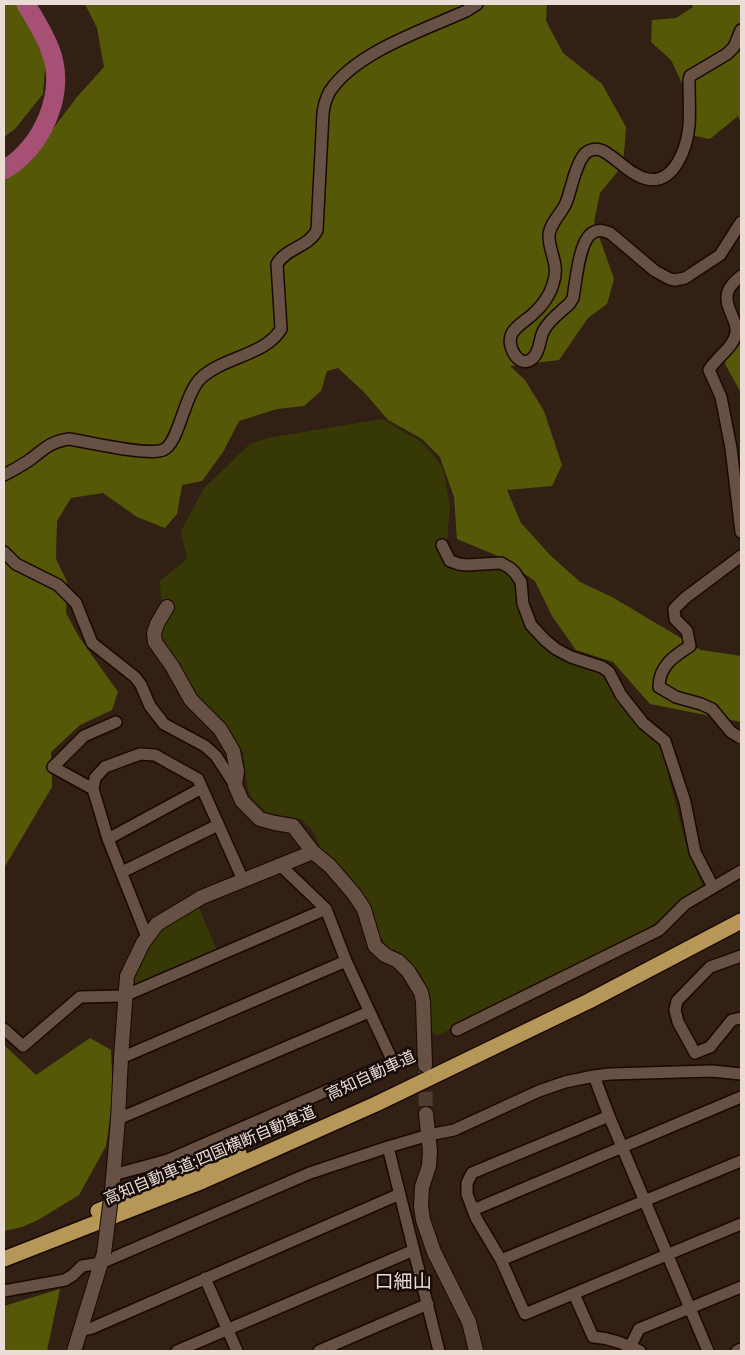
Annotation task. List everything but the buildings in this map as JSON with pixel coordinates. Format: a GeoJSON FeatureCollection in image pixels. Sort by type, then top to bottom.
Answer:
{"type":"FeatureCollection","features":[{"type":"Feature","properties":{"kind":"highway","name":"高知自動車道"},"geometry":{"type":"LineString","coordinates":[[4,1248],[193,1173],[379,1092],[641,965],[741,911]]}},
{"type":"Feature","properties":{"kind":"highway","name":"高知自動車道;四国横断自動車道"},"geometry":{"type":"LineString","coordinates":[[4,1258],[126,1212],[376,1104],[589,1002],[741,921]]}},
{"type":"Feature","properties":{"kind":"street"},"geometry":{"type":"LineString","coordinates":[[4,475],[25,463],[45,447],[62,440],[69,439],[134,450],[157,451],[171,444],[184,408],[200,379],[212,370],[267,344],[281,329],[277,264],[284,256],[310,239],[317,230],[323,113],[325,100],[330,91],[349,71],[373,53],[466,11],[477,4]]}},
{"type":"Feature","properties":{"kind":"street"},"geometry":{"type":"LineString","coordinates":[[741,30],[734,47],[728,54],[690,76],[689,128],[681,154],[674,170],[669,174],[659,179],[646,179],[599,150],[591,150],[583,156],[566,203],[550,228],[549,234],[556,264],[554,282],[537,310],[512,334],[512,350],[516,357],[523,361],[528,361],[534,357],[544,329],[570,303],[573,298],[583,249],[589,235],[594,232],[600,230],[610,232],[655,271],[675,280],[685,278],[720,255],[741,222]]}},
{"type":"Feature","properties":{"kind":"street"},"geometry":{"type":"LineString","coordinates":[[741,276],[730,285],[726,296],[736,332],[730,346],[713,362],[709,370],[723,405],[731,448],[741,532]]}},
{"type":"Feature","properties":{"kind":"street"},"geometry":{"type":"LineString","coordinates":[[442,545],[450,561],[459,564],[501,563],[510,568],[521,582],[523,604],[531,625],[544,640],[571,657],[602,667],[609,672],[621,695],[643,723],[665,741],[685,802],[695,852],[713,887]]}},
{"type":"Feature","properties":{"kind":"street"},"geometry":{"type":"LineString","coordinates":[[4,552],[16,564],[58,585],[67,593],[76,604],[92,643],[135,677],[141,685],[150,706],[164,724],[205,746],[216,756],[236,785],[242,801],[254,814],[260,819],[275,824],[294,826],[312,852],[330,866],[354,894],[364,909],[375,946],[385,955],[398,960],[412,976],[421,992],[425,1065]]}},
{"type":"Feature","properties":{"kind":"street"},"geometry":{"type":"LineString","coordinates":[[741,556],[674,608],[675,619],[687,631],[690,646],[672,657],[664,667],[659,678],[659,687],[676,697],[712,709],[731,732],[741,738]]}},
{"type":"Feature","properties":{"kind":"street"},"geometry":{"type":"LineString","coordinates":[[167,607],[157,624],[154,633],[155,642],[172,666],[191,700],[220,729],[233,751],[237,771],[236,785]]}},
{"type":"Feature","properties":{"kind":"street"},"geometry":{"type":"LineString","coordinates":[[93,789],[53,767],[84,736],[116,722]]}},
{"type":"Feature","properties":{"kind":"street"},"geometry":{"type":"LineString","coordinates":[[148,937],[108,839],[93,789],[96,778],[105,767],[140,754],[155,755],[198,779],[243,880]]}},
{"type":"Feature","properties":{"kind":"street"},"geometry":{"type":"LineString","coordinates":[[108,839],[202,788]]}},
{"type":"Feature","properties":{"kind":"street"},"geometry":{"type":"LineString","coordinates":[[122,872],[218,825]]}},
{"type":"Feature","properties":{"kind":"street"},"geometry":{"type":"LineString","coordinates":[[74,1351],[102,1258],[112,1190],[118,1119],[124,996],[127,976],[135,957],[157,924],[202,897],[312,852]]}},
{"type":"Feature","properties":{"kind":"street"},"geometry":{"type":"LineString","coordinates":[[113,1175],[168,1160],[393,1062],[346,961],[326,909],[279,864]]}},
{"type":"Feature","properties":{"kind":"street"},"geometry":{"type":"LineString","coordinates":[[457,1030],[659,930],[685,904],[741,871]]}},
{"type":"Feature","properties":{"kind":"street"},"geometry":{"type":"LineString","coordinates":[[4,1029],[23,1046],[80,997],[124,996],[326,909]]}},
{"type":"Feature","properties":{"kind":"street"},"geometry":{"type":"LineString","coordinates":[[741,956],[710,967],[677,1001],[674,1010],[678,1022],[695,1053],[710,1047],[732,1020],[741,1018]]}},
{"type":"Feature","properties":{"kind":"street"},"geometry":{"type":"LineString","coordinates":[[121,1058],[346,961]]}},
{"type":"Feature","properties":{"kind":"street"},"geometry":{"type":"LineString","coordinates":[[118,1119],[369,1012]]}},
{"type":"Feature","properties":{"kind":"street"},"geometry":{"type":"LineString","coordinates":[[4,1291],[65,1280],[82,1266],[310,1173],[388,1147],[454,1130],[539,1091],[565,1082],[594,1076],[712,1070],[741,1074]]}},
{"type":"Feature","properties":{"kind":"street"},"geometry":{"type":"LineString","coordinates":[[594,1076],[708,1351]]}},
{"type":"Feature","properties":{"kind":"street"},"geometry":{"type":"LineString","coordinates":[[473,1210],[741,1097]]}},
{"type":"Feature","properties":{"kind":"street"},"geometry":{"type":"LineString","coordinates":[[426,1114],[430,1151],[429,1166],[422,1187],[421,1206],[423,1220],[434,1252],[469,1322],[476,1351]]}},
{"type":"Feature","properties":{"kind":"street"},"geometry":{"type":"LineString","coordinates":[[610,1116],[472,1173],[467,1183],[467,1194],[476,1218],[501,1260],[525,1314],[741,1224]]}},
{"type":"Feature","properties":{"kind":"street"},"geometry":{"type":"LineString","coordinates":[[388,1147],[439,1351]]}},
{"type":"Feature","properties":{"kind":"street"},"geometry":{"type":"LineString","coordinates":[[501,1260],[741,1161]]}},
{"type":"Feature","properties":{"kind":"street"},"geometry":{"type":"LineString","coordinates":[[80,1331],[92,1328],[400,1194]]}},
{"type":"Feature","properties":{"kind":"street"},"geometry":{"type":"LineString","coordinates":[[177,1351],[414,1250]]}},
{"type":"Feature","properties":{"kind":"street"},"geometry":{"type":"LineString","coordinates":[[205,1278],[236,1351]]}},
{"type":"Feature","properties":{"kind":"street"},"geometry":{"type":"LineString","coordinates":[[574,1294],[593,1337],[606,1338],[635,1349],[639,1329],[741,1287]]}},
{"type":"Feature","properties":{"kind":"street"},"geometry":{"type":"LineString","coordinates":[[319,1351],[428,1304]]}},
{"type":"Feature","properties":{"kind":"street"},"geometry":{"type":"LineString","coordinates":[[737,1351],[741,1350]]}},
{"type":"Feature","properties":{"kind":"shaded area"},"geometry":{"type":"Polygon","coordinates":[[[4,4],[27,4],[35,16],[46,57],[43,94],[15,129],[4,137],[4,4]]]}},
{"type":"Feature","properties":{"kind":"shaded area"},"geometry":{"type":"Polygon","coordinates":[[[85,4],[547,4],[546,21],[563,53],[602,84],[626,127],[623,165],[600,193],[594,222],[614,279],[607,304],[588,318],[559,360],[510,366],[525,380],[544,411],[562,465],[552,486],[507,490],[521,523],[551,556],[580,582],[612,597],[701,650],[741,656],[741,722],[650,704],[613,662],[576,650],[552,616],[535,581],[500,557],[457,539],[454,497],[440,457],[422,439],[388,420],[364,392],[338,368],[327,371],[321,391],[304,406],[277,409],[239,421],[223,452],[202,481],[182,485],[177,514],[165,528],[137,517],[103,493],[71,498],[57,521],[56,559],[67,582],[66,613],[79,637],[118,692],[112,710],[80,725],[51,752],[52,787],[4,868],[4,158],[52,130],[77,97],[104,67],[97,28],[85,4]]]}},
{"type":"Feature","properties":{"kind":"shaded area"},"geometry":{"type":"Polygon","coordinates":[[[691,4],[741,4],[741,124],[738,116],[710,139],[690,135],[692,114],[681,81],[671,60],[651,42],[652,20],[676,18],[693,7],[691,4]]]}},
{"type":"Feature","properties":{"kind":"shaded area"},"geometry":{"type":"Polygon","coordinates":[[[729,339],[741,344],[741,393],[725,364],[729,339]]]}},
{"type":"Feature","properties":{"kind":"shaded area"},"geometry":{"type":"Polygon","coordinates":[[[382,419],[420,441],[443,468],[450,507],[447,543],[452,567],[457,571],[476,568],[501,570],[511,577],[516,588],[522,618],[535,638],[552,652],[590,668],[603,676],[621,698],[640,730],[644,728],[660,743],[688,852],[703,886],[669,914],[627,940],[436,1035],[432,1032],[425,983],[417,969],[404,956],[387,947],[379,934],[367,900],[324,856],[313,831],[301,819],[267,813],[251,798],[248,790],[243,752],[222,719],[213,714],[189,689],[161,640],[163,621],[170,613],[161,599],[160,581],[187,559],[181,531],[204,488],[250,444],[267,438],[382,419]]]}},
{"type":"Feature","properties":{"kind":"shaded area"},"geometry":{"type":"Polygon","coordinates":[[[199,908],[217,951],[139,987],[134,983],[140,961],[159,932],[172,922],[199,908]]]}},
{"type":"Feature","properties":{"kind":"shaded area"},"geometry":{"type":"Polygon","coordinates":[[[90,1038],[111,1050],[113,1098],[106,1146],[79,1195],[38,1220],[22,1227],[4,1231],[4,1045],[36,1075],[90,1038]]]}},
{"type":"Feature","properties":{"kind":"shaded area"},"geometry":{"type":"Polygon","coordinates":[[[60,1289],[47,1351],[4,1351],[4,1306],[60,1289]]]}},
{"type":"Feature","properties":{"kind":"waterway"},"geometry":{"type":"LineString","coordinates":[[4,170],[18,160],[40,133],[48,117],[53,100],[55,66],[42,31],[26,4]]}},
{"type":"Feature","properties":{"kind":"tunnel"},"geometry":{"type":"LineString","coordinates":[[425,1071],[426,1114]]}},
{"type":"Feature","properties":{"kind":"district","name":"口細山"},"geometry":{"type":"Point","coordinates":[403,1283]}}]}
